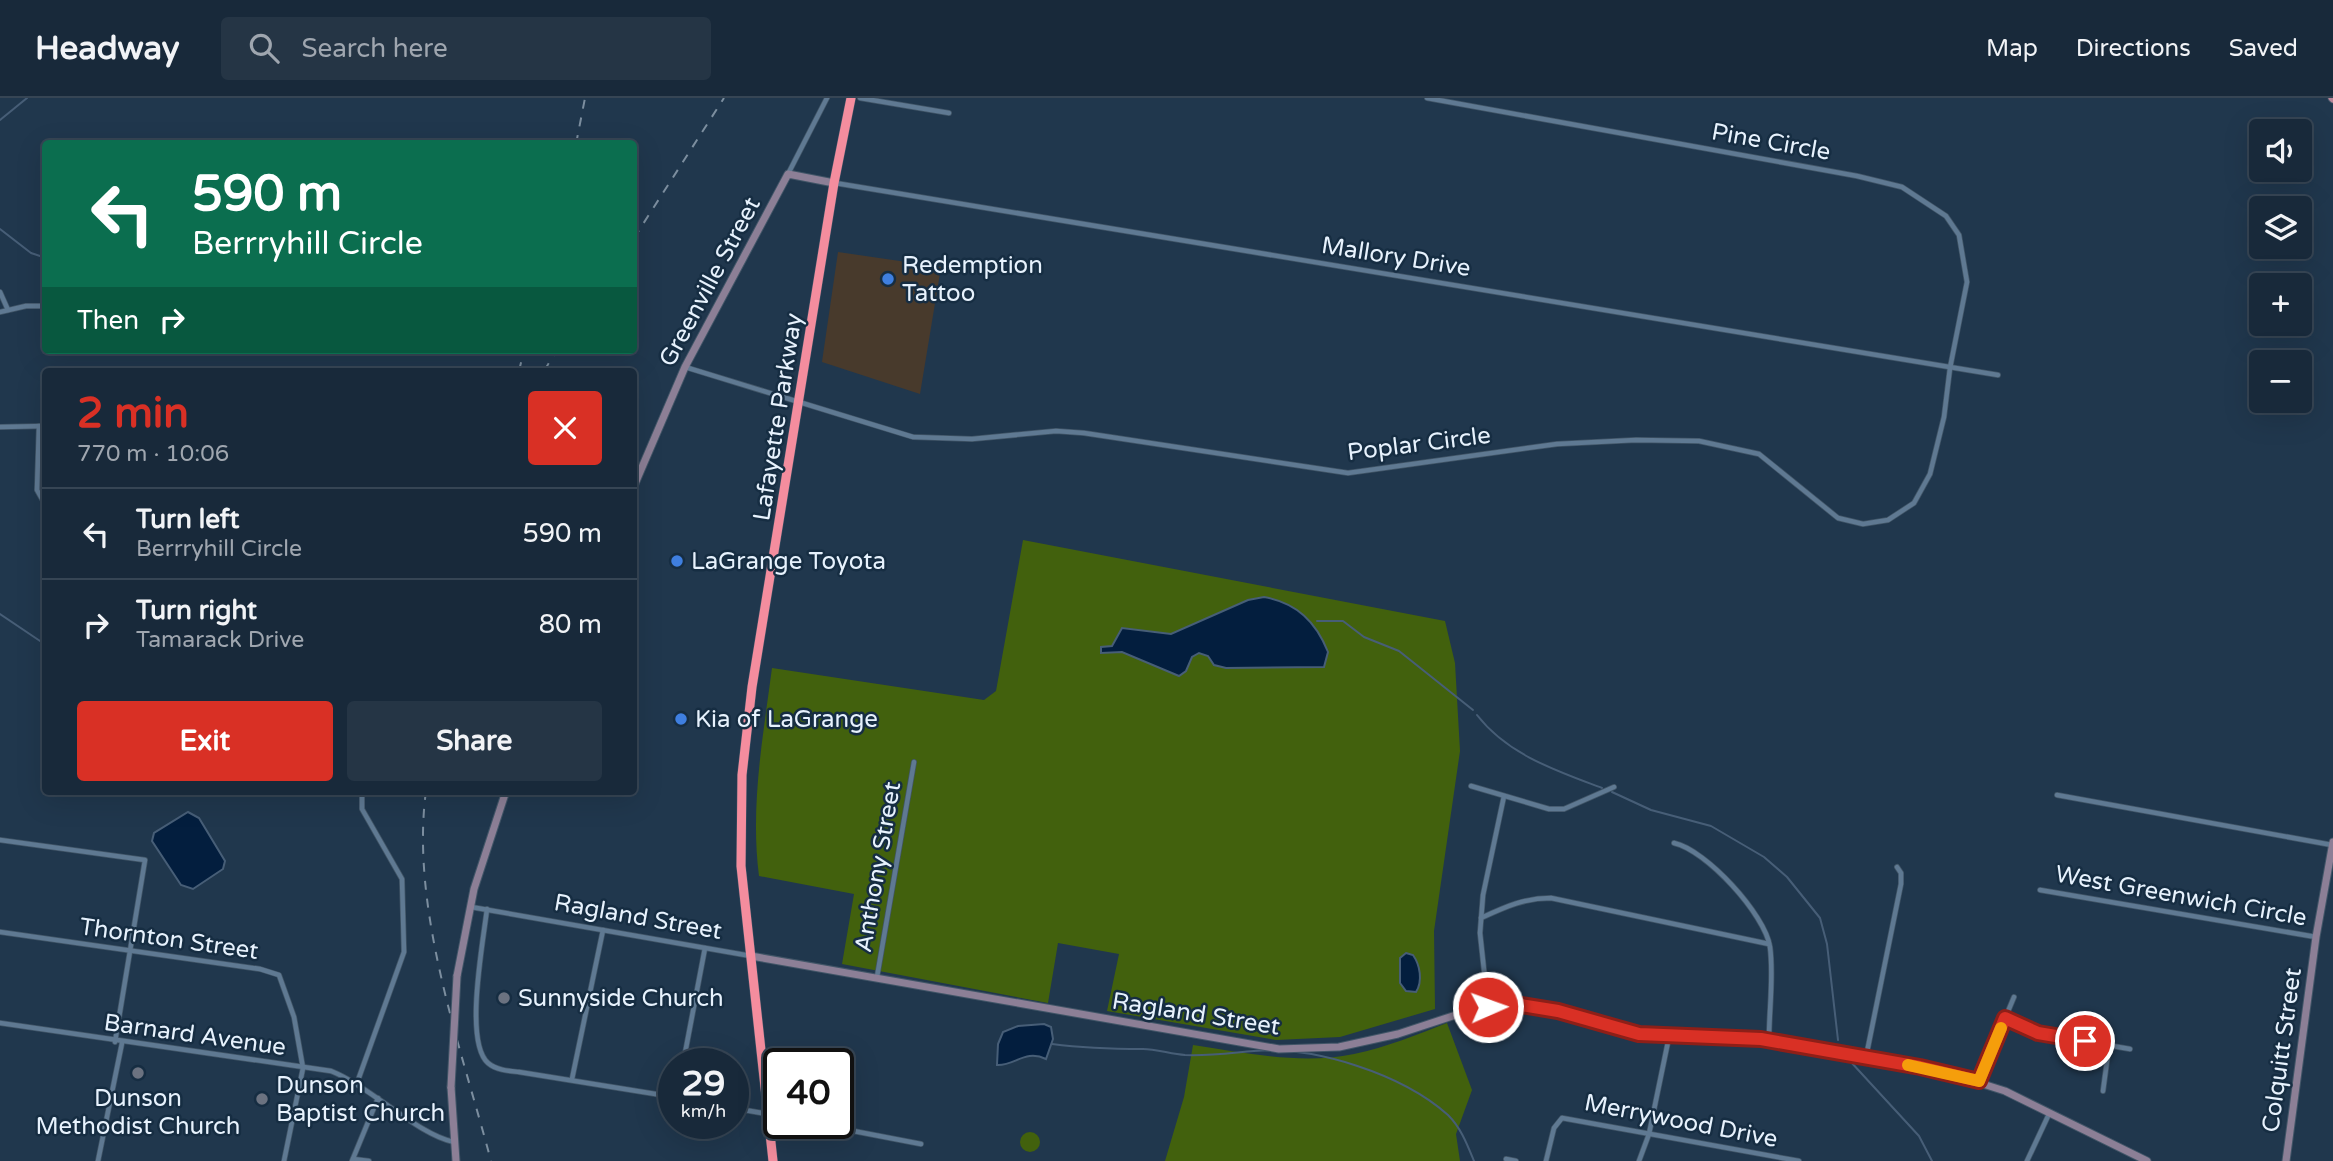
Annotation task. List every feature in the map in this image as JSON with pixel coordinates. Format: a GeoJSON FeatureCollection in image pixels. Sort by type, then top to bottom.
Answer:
{"type":"FeatureCollection","features":[{"type":"Feature","properties":{"kind":"highway","name":"Lafayette Parkway"},"geometry":{"type":"LineString","coordinates":[[764,1048],[741,866],[742,775],[752,687],[850,98]]}},
{"type":"Feature","properties":{"kind":"highway","name":"Lafayette Parkway"},"geometry":{"type":"LineString","coordinates":[[773,1139],[773,1161]]}},
{"type":"Feature","properties":{"kind":"street","name":"Greenville Street"},"geometry":{"type":"LineString","coordinates":[[637,479],[685,367],[827,98]]}},
{"type":"Feature","properties":{"kind":"street"},"geometry":{"type":"LineString","coordinates":[[860,98],[948,113]]}},
{"type":"Feature","properties":{"kind":"street","name":"Pine Circle"},"geometry":{"type":"LineString","coordinates":[[1427,98],[1857,176],[1902,187],[1946,216],[1959,235],[1967,282],[1950,368]]}},
{"type":"Feature","properties":{"kind":"street","name":"Mallory Drive"},"geometry":{"type":"LineString","coordinates":[[788,174],[1998,374]]}},
{"type":"Feature","properties":{"kind":"street"},"geometry":{"type":"LineString","coordinates":[[0,292],[8,310]]}},
{"type":"Feature","properties":{"kind":"street"},"geometry":{"type":"LineString","coordinates":[[0,312],[42,306]]}},
{"type":"Feature","properties":{"kind":"street","name":"Poplar Circle"},"geometry":{"type":"LineString","coordinates":[[685,367],[913,437],[972,439],[1056,431],[1084,432],[1348,474],[1557,444],[1636,440],[1699,441],[1759,454],[1831,514],[1854,523],[1871,524],[1888,520],[1908,509],[1928,482],[1944,416],[1950,368]]}},
{"type":"Feature","properties":{"kind":"street"},"geometry":{"type":"LineString","coordinates":[[0,427],[42,426],[37,490],[42,499]]}},
{"type":"Feature","properties":{"kind":"street","name":"Anthony Street"},"geometry":{"type":"LineString","coordinates":[[877,977],[914,762]]}},
{"type":"Feature","properties":{"kind":"street"},"geometry":{"type":"LineString","coordinates":[[1471,786],[1549,809],[1564,809],[1614,787]]}},
{"type":"Feature","properties":{"kind":"street"},"geometry":{"type":"LineString","coordinates":[[357,1083],[404,952],[402,879],[362,809],[362,795]]}},
{"type":"Feature","properties":{"kind":"street"},"geometry":{"type":"LineString","coordinates":[[456,1161],[451,1087],[457,976],[470,906],[488,840],[505,795]]}},
{"type":"Feature","properties":{"kind":"street"},"geometry":{"type":"LineString","coordinates":[[2057,795],[2332,844]]}},
{"type":"Feature","properties":{"kind":"street"},"geometry":{"type":"LineString","coordinates":[[1488,1007],[1481,918],[1483,895],[1504,796]]}},
{"type":"Feature","properties":{"kind":"street"},"geometry":{"type":"LineString","coordinates":[[0,840],[145,860],[99,1161]]}},
{"type":"Feature","properties":{"kind":"street"},"geometry":{"type":"LineString","coordinates":[[1674,843],[1684,845],[1699,856],[1732,886],[1760,922],[1769,944],[1769,1041]]}},
{"type":"Feature","properties":{"kind":"street","name":"Colquitt Street"},"geometry":{"type":"LineString","coordinates":[[2286,1161],[2332,844]]}},
{"type":"Feature","properties":{"kind":"street"},"geometry":{"type":"LineString","coordinates":[[1866,1057],[1900,884],[1901,873],[1896,867]]}},
{"type":"Feature","properties":{"kind":"street","name":"West Greenwich Circle"},"geometry":{"type":"LineString","coordinates":[[2040,890],[2316,941]]}},
{"type":"Feature","properties":{"kind":"street"},"geometry":{"type":"LineString","coordinates":[[1481,918],[1510,904],[1533,898],[1551,898],[1769,944]]}},
{"type":"Feature","properties":{"kind":"street","name":"Ragland Street"},"geometry":{"type":"LineString","coordinates":[[470,906],[1279,1049],[1339,1047],[1398,1034],[1488,1007],[1521,1005],[1558,1011],[1618,1030],[1669,1037],[1769,1041],[1866,1057],[1979,1081],[2147,1161]]}},
{"type":"Feature","properties":{"kind":"street"},"geometry":{"type":"LineString","coordinates":[[486,909],[475,1037],[486,1061],[496,1068],[658,1094]]}},
{"type":"Feature","properties":{"kind":"street"},"geometry":{"type":"LineString","coordinates":[[572,1079],[603,930]]}},
{"type":"Feature","properties":{"kind":"street","name":"Thornton Street"},"geometry":{"type":"LineString","coordinates":[[0,932],[260,969],[279,975],[294,1017],[303,1068]]}},
{"type":"Feature","properties":{"kind":"street"},"geometry":{"type":"LineString","coordinates":[[686,1048],[705,948]]}},
{"type":"Feature","properties":{"kind":"street"},"geometry":{"type":"LineString","coordinates":[[1979,1081],[2014,997]]}},
{"type":"Feature","properties":{"kind":"street"},"geometry":{"type":"LineString","coordinates":[[2005,1018],[2038,1033],[2130,1049]]}},
{"type":"Feature","properties":{"kind":"street","name":"Barnard Avenue"},"geometry":{"type":"LineString","coordinates":[[0,1023],[331,1071],[357,1083],[429,1132],[454,1142]]}},
{"type":"Feature","properties":{"kind":"street"},"geometry":{"type":"LineString","coordinates":[[1639,1161],[1649,1134],[1669,1037]]}},
{"type":"Feature","properties":{"kind":"street"},"geometry":{"type":"LineString","coordinates":[[2103,1091],[2109,1046]]}},
{"type":"Feature","properties":{"kind":"street"},"geometry":{"type":"LineString","coordinates":[[284,1161],[303,1068]]}},
{"type":"Feature","properties":{"kind":"street"},"geometry":{"type":"LineString","coordinates":[[369,1161],[353,1160],[379,1098]]}},
{"type":"Feature","properties":{"kind":"street"},"geometry":{"type":"LineString","coordinates":[[2027,1161],[2050,1113]]}},
{"type":"Feature","properties":{"kind":"street","name":"Merrywood Drive"},"geometry":{"type":"LineString","coordinates":[[1546,1161],[1554,1128],[1562,1118],[1799,1161]]}},
{"type":"Feature","properties":{"kind":"street"},"geometry":{"type":"LineString","coordinates":[[854,1131],[921,1144]]}},
{"type":"Feature","properties":{"kind":"street"},"geometry":{"type":"LineString","coordinates":[[1764,1161],[1766,1154]]}},
{"type":"Feature","properties":{"kind":"street"},"geometry":{"type":"LineString","coordinates":[[1506,1159],[1516,1161]]}},
{"type":"Feature","properties":{"kind":"shaded area"},"geometry":{"type":"Polygon","coordinates":[[[838,252],[941,267],[920,394],[822,362],[838,252]]]}},
{"type":"Feature","properties":{"kind":"green space"},"geometry":{"type":"Polygon","coordinates":[[[1023,540],[1445,621],[1455,663],[1460,751],[1434,931],[1435,1009],[1340,1037],[1276,1040],[1107,1011],[1119,954],[1058,943],[1048,1003],[842,964],[854,894],[759,876],[757,798],[772,668],[984,700],[996,691],[1023,540]]]}},
{"type":"Feature","properties":{"kind":"green space"},"geometry":{"type":"Polygon","coordinates":[[[1447,1023],[1472,1090],[1456,1134],[1460,1161],[1165,1161],[1184,1097],[1193,1045],[1274,1057],[1334,1057],[1378,1048],[1447,1023]]]}},
{"type":"Feature","properties":{"kind":"green space"},"geometry":{"type":"Polygon","coordinates":[[[1030,1132],[1037,1135],[1040,1142],[1037,1149],[1030,1152],[1023,1149],[1020,1142],[1023,1135],[1030,1132]]]}},
{"type":"Feature","properties":{"kind":"water"},"geometry":{"type":"Polygon","coordinates":[[[1264,597],[1296,609],[1311,623],[1328,652],[1324,667],[1226,668],[1214,665],[1208,656],[1199,653],[1192,657],[1186,671],[1179,676],[1122,652],[1101,653],[1101,647],[1112,646],[1122,628],[1171,634],[1248,600],[1264,597]]]}},
{"type":"Feature","properties":{"kind":"water"},"geometry":{"type":"Polygon","coordinates":[[[188,812],[199,818],[225,861],[223,869],[193,889],[181,885],[152,841],[154,833],[188,812]]]}},
{"type":"Feature","properties":{"kind":"water"},"geometry":{"type":"Polygon","coordinates":[[[1406,953],[1413,955],[1419,968],[1420,978],[1416,992],[1406,991],[1400,983],[1400,958],[1406,953]]]}},
{"type":"Feature","properties":{"kind":"water"},"geometry":{"type":"Polygon","coordinates":[[[1044,1024],[1051,1027],[1053,1039],[1046,1059],[1032,1056],[997,1065],[998,1044],[1003,1032],[1018,1026],[1044,1024]]]}},
{"type":"Feature","properties":{"kind":"waterway"},"geometry":{"type":"LineString","coordinates":[[0,120],[27,98]]}},
{"type":"Feature","properties":{"kind":"waterway"},"geometry":{"type":"LineString","coordinates":[[0,229],[31,253],[42,257]]}},
{"type":"Feature","properties":{"kind":"waterway"},"geometry":{"type":"LineString","coordinates":[[0,614],[42,642]]}},
{"type":"Feature","properties":{"kind":"waterway"},"geometry":{"type":"LineString","coordinates":[[1317,621],[1343,621],[1364,637],[1399,651],[1473,710]]}},
{"type":"Feature","properties":{"kind":"waterway"},"geometry":{"type":"LineString","coordinates":[[1477,715],[1489,729],[1518,751],[1551,768],[1602,788]]}},
{"type":"Feature","properties":{"kind":"waterway"},"geometry":{"type":"LineString","coordinates":[[1612,792],[1651,810],[1711,826],[1764,857],[1787,877],[1820,918],[1827,944],[1838,1040]]}},
{"type":"Feature","properties":{"kind":"waterway"},"geometry":{"type":"LineString","coordinates":[[1052,1044],[1148,1049],[1185,1055],[1278,1051],[1330,1058],[1382,1075],[1429,1100],[1457,1125],[1474,1161]]}},
{"type":"Feature","properties":{"kind":"waterway"},"geometry":{"type":"LineString","coordinates":[[1850,1061],[1919,1136],[1932,1161]]}},
{"type":"Feature","properties":{"kind":"railway"},"geometry":{"type":"LineString","coordinates":[[577,140],[585,98]]}},
{"type":"Feature","properties":{"kind":"railway"},"geometry":{"type":"LineString","coordinates":[[637,233],[724,98]]}},
{"type":"Feature","properties":{"kind":"railway"},"geometry":{"type":"LineString","coordinates":[[520,368],[523,354]]}},
{"type":"Feature","properties":{"kind":"railway"},"geometry":{"type":"LineString","coordinates":[[546,368],[555,354]]}},
{"type":"Feature","properties":{"kind":"railway"},"geometry":{"type":"LineString","coordinates":[[426,795],[423,836],[425,883],[432,930],[453,1025],[491,1161]]}},
{"type":"Feature","properties":{"kind":"slow traffic"},"geometry":{"type":"LineString","coordinates":[[1908,1065],[1979,1081],[2001,1028]]}},
{"type":"Feature","properties":{"kind":"place","name":"Redemption Tattoo"},"geometry":{"type":"Point","coordinates":[888,279]}},
{"type":"Feature","properties":{"kind":"place","name":"LaGrange Toyota"},"geometry":{"type":"Point","coordinates":[677,561]}},
{"type":"Feature","properties":{"kind":"place","name":"Kia of LaGrange"},"geometry":{"type":"Point","coordinates":[681,719]}},
{"type":"Feature","properties":{"kind":"place","name":"Sunnyside Church"},"geometry":{"type":"Point","coordinates":[504,998]}},
{"type":"Feature","properties":{"kind":"place","name":"Dunson Methodist Church"},"geometry":{"type":"Point","coordinates":[138,1073]}},
{"type":"Feature","properties":{"kind":"place","name":"Dunson Baptist Church"},"geometry":{"type":"Point","coordinates":[262,1099]}},
{"type":"Feature","properties":{"kind":"route"},"geometry":{"type":"LineString","coordinates":[[1488,1007],[1521,1005],[1558,1011],[1639,1034],[1761,1039],[1920,1067],[1979,1081],[2005,1018],[2038,1033],[2085,1041]]}}]}
